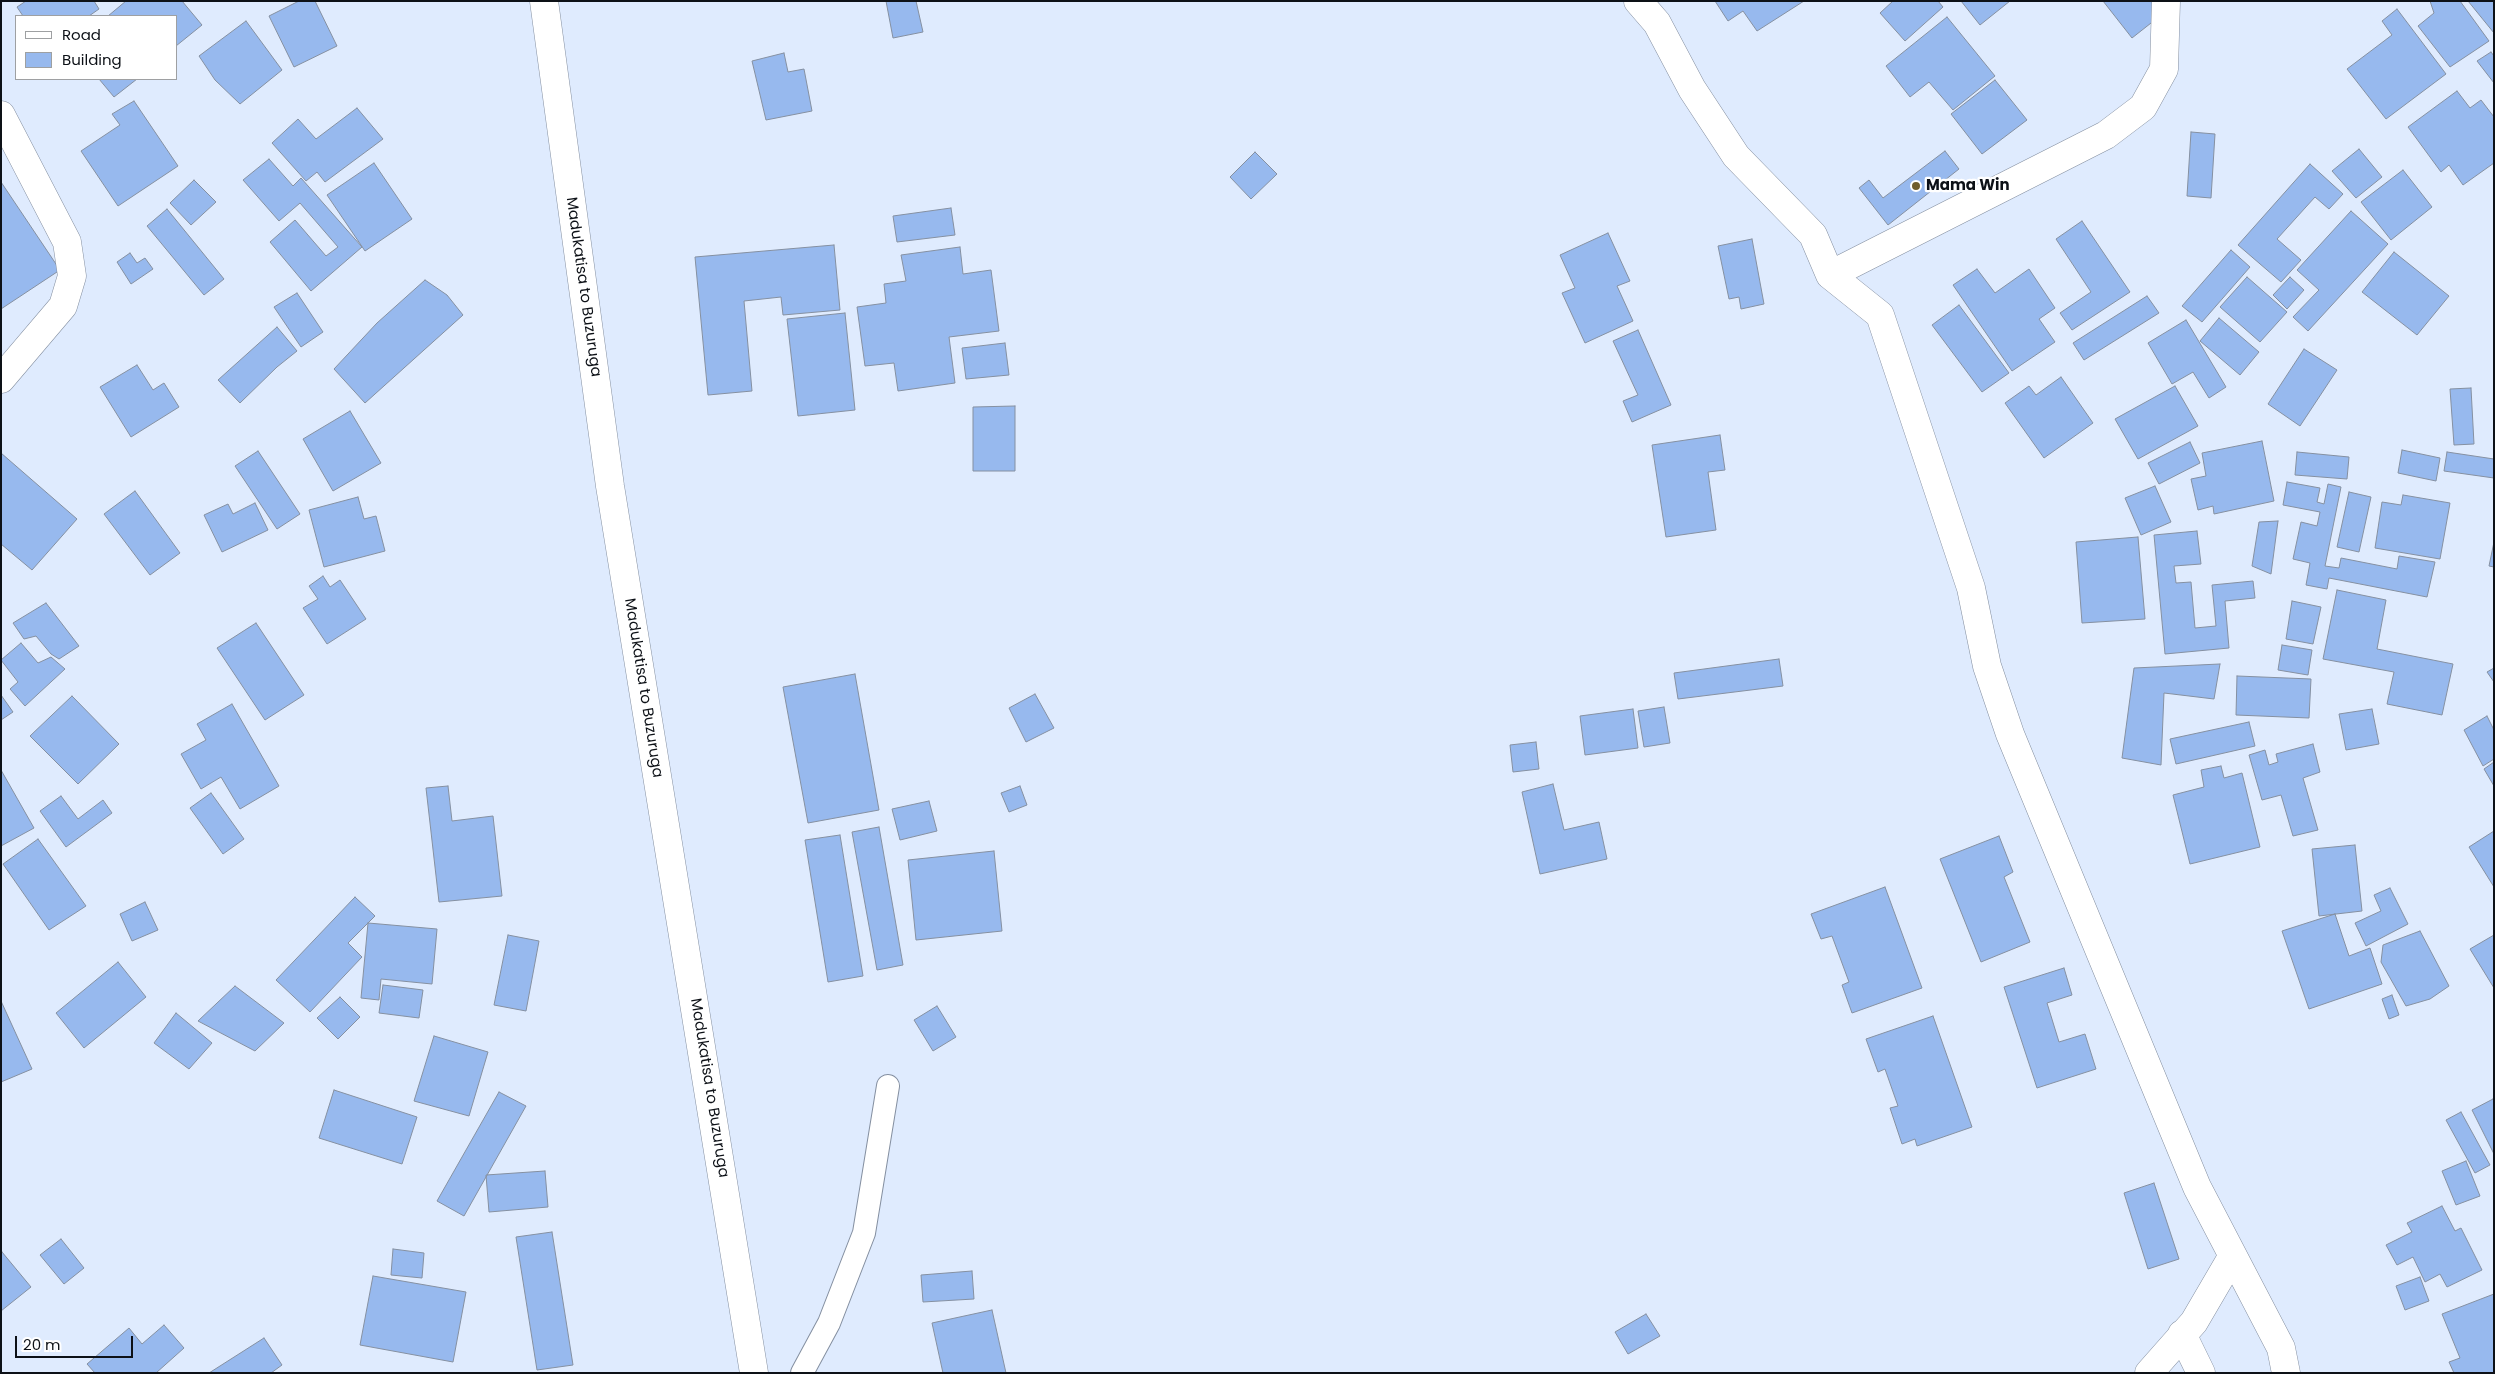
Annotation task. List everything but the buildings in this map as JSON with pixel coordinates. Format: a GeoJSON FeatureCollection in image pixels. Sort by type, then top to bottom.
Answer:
{"type":"FeatureCollection","features":[{"type":"Feature","properties":{"kind":"street","name":"Madukatisa to Buzuruga"},"geometry":{"type":"LineString","coordinates":[[544,1],[610,486],[754,1373]]}},
{"type":"Feature","properties":{"kind":"street"},"geometry":{"type":"LineString","coordinates":[[1638,1],[1657,23],[1692,90],[1736,156],[1813,235],[1830,275],[1880,315],[1971,588],[1987,666],[2010,734],[2197,1188],[2281,1348],[2286,1373]]}},
{"type":"Feature","properties":{"kind":"street"},"geometry":{"type":"LineString","coordinates":[[1830,275],[2106,135],[2143,107],[2164,69],[2166,1]]}},
{"type":"Feature","properties":{"kind":"street"},"geometry":{"type":"LineString","coordinates":[[1,115],[67,242],[72,276],[63,306],[1,379]]}},
{"type":"Feature","properties":{"kind":"street"},"geometry":{"type":"LineString","coordinates":[[2149,1373],[2194,1322],[2232,1257]]}},
{"type":"Feature","properties":{"kind":"street"},"geometry":{"type":"LineString","coordinates":[[2182,1334],[2201,1373]]}},
{"type":"Feature","properties":{"kind":"lane"},"geometry":{"type":"LineString","coordinates":[[802,1373],[829,1323],[864,1233],[888,1086]]}},
{"type":"Feature","properties":{"kind":"place","name":"Mama Win"},"geometry":{"type":"Point","coordinates":[1916,186]}}]}
